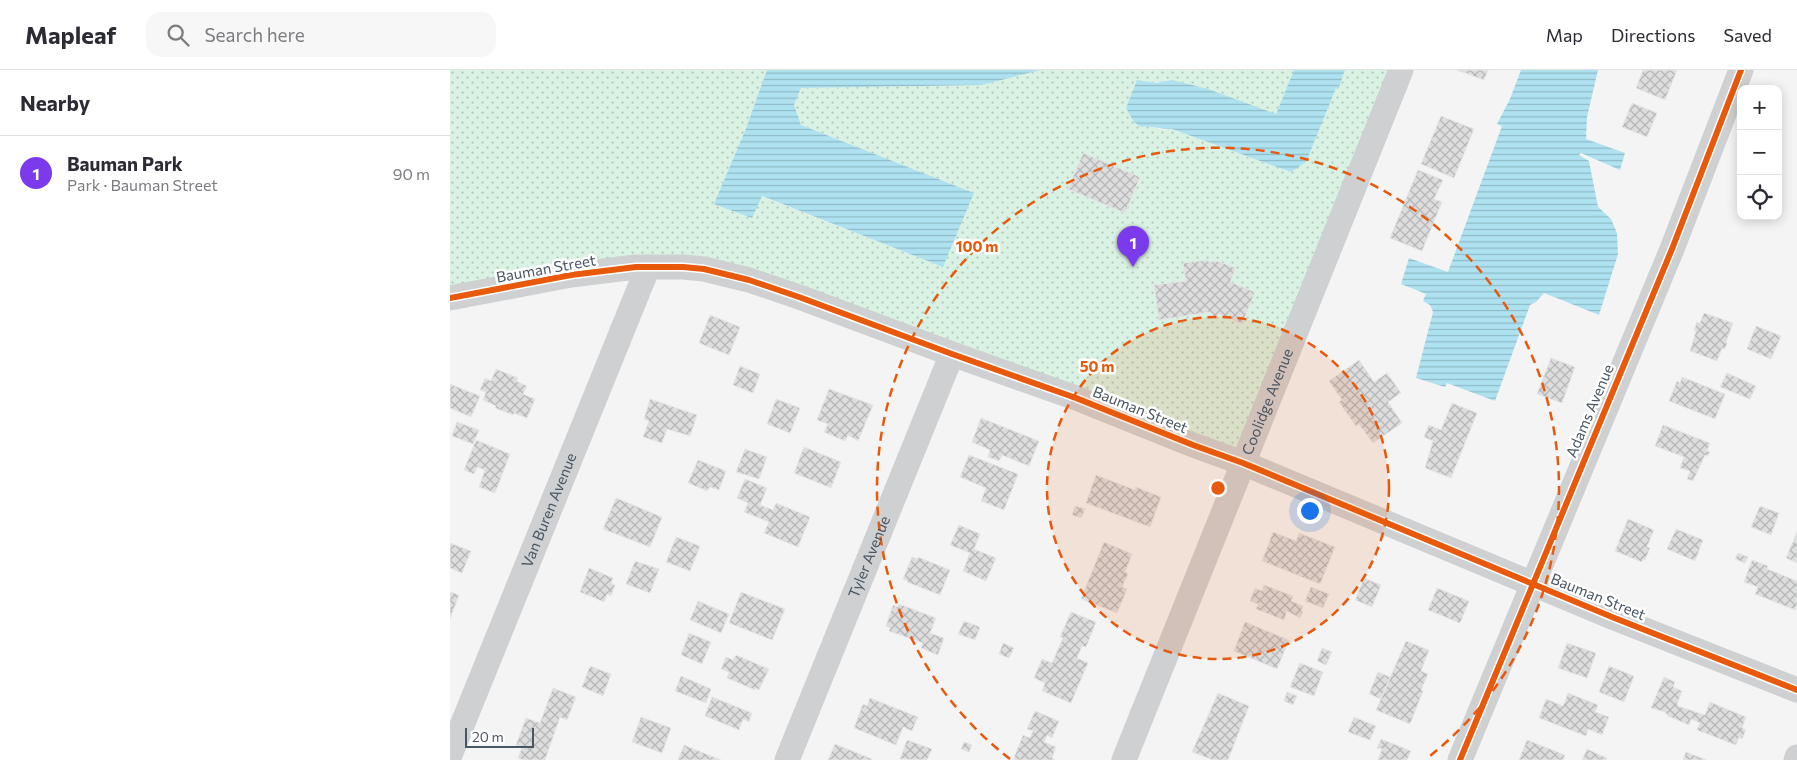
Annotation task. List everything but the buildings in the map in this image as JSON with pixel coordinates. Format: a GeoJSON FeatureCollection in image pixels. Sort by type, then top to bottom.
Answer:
{"type":"FeatureCollection","features":[{"type":"Feature","properties":{"kind":"street","name":"Coolidge Avenue"},"geometry":{"type":"LineString","coordinates":[[1124,760],[1401,70]]}},
{"type":"Feature","properties":{"kind":"street","name":"Adams Avenue"},"geometry":{"type":"LineString","coordinates":[[1460,760],[1672,249],[1740,70]]}},
{"type":"Feature","properties":{"kind":"street","name":"Bauman Street"},"geometry":{"type":"LineString","coordinates":[[450,298],[571,275],[648,267],[704,269],[749,280],[1076,398],[1193,445],[1244,463],[1612,617],[1797,690]]}},
{"type":"Feature","properties":{"kind":"street","name":"Van Buren Avenue"},"geometry":{"type":"LineString","coordinates":[[450,755],[648,267]]}},
{"type":"Feature","properties":{"kind":"street","name":"Tyler Avenue"},"geometry":{"type":"LineString","coordinates":[[787,760],[952,354]]}},
{"type":"Feature","properties":{"kind":"green space"},"geometry":{"type":"Polygon","coordinates":[[[450,70],[767,70],[745,131],[715,204],[761,196],[943,267],[974,193],[801,125],[794,105],[801,88],[982,85],[1040,70],[1294,70],[1276,114],[1208,90],[1172,80],[1156,83],[1138,81],[1148,126],[1162,130],[1172,129],[1291,172],[1336,88],[1339,86],[1345,70],[1401,70],[1243,463],[704,269],[450,298],[450,70]]]}},
{"type":"Feature","properties":{"kind":"water"},"geometry":{"type":"Polygon","coordinates":[[[767,70],[1040,70],[982,85],[801,88],[794,105],[801,125],[974,193],[943,267],[762,196],[752,218],[714,204],[745,131],[767,70]]]}},
{"type":"Feature","properties":{"kind":"water"},"geometry":{"type":"Polygon","coordinates":[[[1294,70],[1345,70],[1306,162],[1291,172],[1172,129],[1141,127],[1134,122],[1126,108],[1137,80],[1156,83],[1172,80],[1208,89],[1276,114],[1294,70]]]}},
{"type":"Feature","properties":{"kind":"water"},"geometry":{"type":"Polygon","coordinates":[[[1521,70],[1598,70],[1587,117],[1586,139],[1625,153],[1620,170],[1581,153],[1579,155],[1589,161],[1598,207],[1611,219],[1617,233],[1618,254],[1599,315],[1544,293],[1536,302],[1530,305],[1495,401],[1447,383],[1445,387],[1416,378],[1433,312],[1430,305],[1423,301],[1426,294],[1401,284],[1409,258],[1448,272],[1502,126],[1497,124],[1510,99],[1521,70]]]}},
{"type":"Feature","properties":{"kind":"cycle path"},"geometry":{"type":"LineString","coordinates":[[1460,760],[1672,249],[1741,70]]}},
{"type":"Feature","properties":{"kind":"cycle path"},"geometry":{"type":"LineString","coordinates":[[450,298],[571,275],[636,267],[704,269],[749,280],[1076,398],[1243,463],[1612,617],[1797,690]]}},
{"type":"Feature","properties":{"kind":"place","name":"Bauman Park"},"geometry":{"type":"Point","coordinates":[1133,267]}}]}
